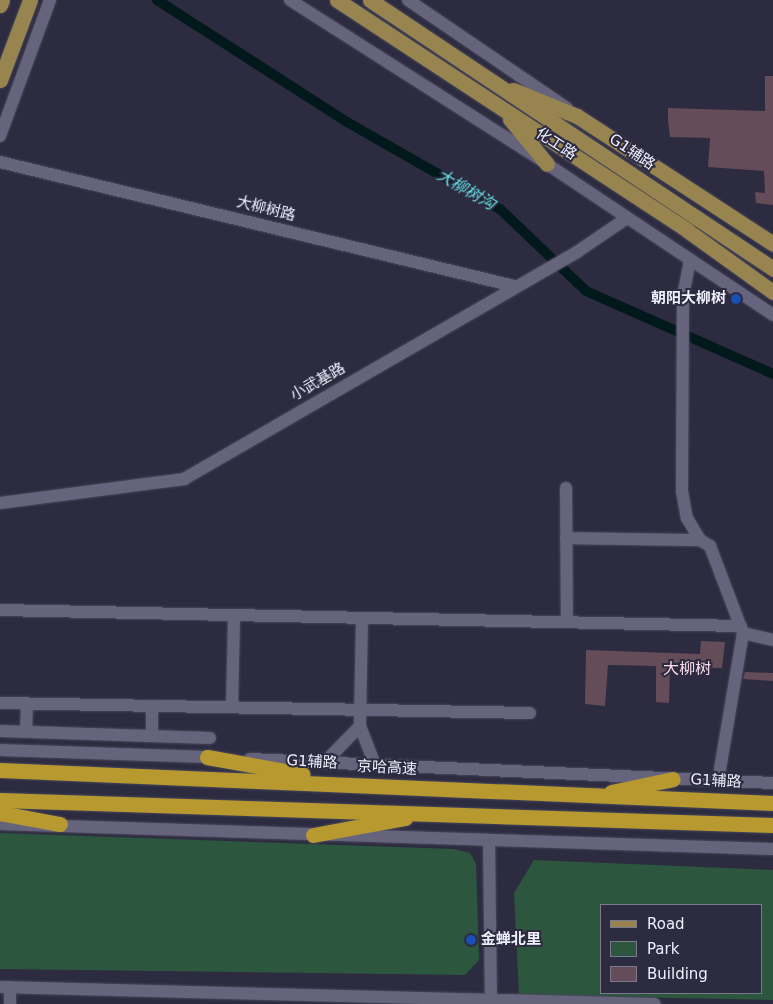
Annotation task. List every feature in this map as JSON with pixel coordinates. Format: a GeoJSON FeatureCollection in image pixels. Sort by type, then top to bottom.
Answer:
{"type":"FeatureCollection","features":[{"type":"Feature","properties":{"kind":"highway"},"geometry":{"type":"LineString","coordinates":[[207,757],[360,784]]}},
{"type":"Feature","properties":{"kind":"highway","name":"京哈高速"},"geometry":{"type":"LineString","coordinates":[[0,770],[360,784],[585,797],[773,803]]}},
{"type":"Feature","properties":{"kind":"highway"},"geometry":{"type":"LineString","coordinates":[[585,797],[673,779]]}},
{"type":"Feature","properties":{"kind":"highway"},"geometry":{"type":"LineString","coordinates":[[0,800],[773,825]]}},
{"type":"Feature","properties":{"kind":"highway"},"geometry":{"type":"LineString","coordinates":[[0,813],[60,824]]}},
{"type":"Feature","properties":{"kind":"highway"},"geometry":{"type":"LineString","coordinates":[[313,835],[436,813]]}},
{"type":"Feature","properties":{"kind":"main road"},"geometry":{"type":"LineString","coordinates":[[0,5],[2,0]]}},
{"type":"Feature","properties":{"kind":"main road"},"geometry":{"type":"LineString","coordinates":[[0,80],[30,0]]}},
{"type":"Feature","properties":{"kind":"main road","name":"化工路"},"geometry":{"type":"LineString","coordinates":[[337,0],[688,230],[773,292]]}},
{"type":"Feature","properties":{"kind":"main road","name":"化工路"},"geometry":{"type":"LineString","coordinates":[[370,0],[482,77],[773,270]]}},
{"type":"Feature","properties":{"kind":"main road","name":"G1辅路"},"geometry":{"type":"LineString","coordinates":[[482,77],[578,116],[773,244]]}},
{"type":"Feature","properties":{"kind":"main road"},"geometry":{"type":"LineString","coordinates":[[501,108],[547,164]]}},
{"type":"Feature","properties":{"kind":"street"},"geometry":{"type":"LineString","coordinates":[[0,136],[50,0]]}},
{"type":"Feature","properties":{"kind":"street"},"geometry":{"type":"LineString","coordinates":[[290,0],[547,164],[773,315]]}},
{"type":"Feature","properties":{"kind":"street"},"geometry":{"type":"LineString","coordinates":[[408,0],[578,116]]}},
{"type":"Feature","properties":{"kind":"street","name":"大柳树路"},"geometry":{"type":"LineString","coordinates":[[3,160],[514,286]]}},
{"type":"Feature","properties":{"kind":"street","name":"小武基路"},"geometry":{"type":"LineString","coordinates":[[0,503],[184,479],[514,286],[577,252],[628,218]]}},
{"type":"Feature","properties":{"kind":"street"},"geometry":{"type":"LineString","coordinates":[[690,260],[683,309],[682,491],[687,518],[700,540],[710,546],[742,629],[718,781]]}},
{"type":"Feature","properties":{"kind":"street"},"geometry":{"type":"LineString","coordinates":[[566,488],[567,622]]}},
{"type":"Feature","properties":{"kind":"street"},"geometry":{"type":"LineString","coordinates":[[566,538],[700,540]]}},
{"type":"Feature","properties":{"kind":"street"},"geometry":{"type":"LineString","coordinates":[[0,610],[567,622],[742,629],[773,640]]}},
{"type":"Feature","properties":{"kind":"street"},"geometry":{"type":"LineString","coordinates":[[232,707],[234,616]]}},
{"type":"Feature","properties":{"kind":"street"},"geometry":{"type":"LineString","coordinates":[[362,618],[360,726],[375,765]]}},
{"type":"Feature","properties":{"kind":"street"},"geometry":{"type":"LineString","coordinates":[[0,703],[530,713]]}},
{"type":"Feature","properties":{"kind":"street"},"geometry":{"type":"LineString","coordinates":[[26,732],[27,703]]}},
{"type":"Feature","properties":{"kind":"street"},"geometry":{"type":"LineString","coordinates":[[152,706],[152,736]]}},
{"type":"Feature","properties":{"kind":"street"},"geometry":{"type":"LineString","coordinates":[[324,763],[360,726]]}},
{"type":"Feature","properties":{"kind":"street"},"geometry":{"type":"LineString","coordinates":[[0,731],[210,738]]}},
{"type":"Feature","properties":{"kind":"street","name":"G1辅路"},"geometry":{"type":"LineString","coordinates":[[0,750],[207,757],[773,783]]}},
{"type":"Feature","properties":{"kind":"street"},"geometry":{"type":"LineString","coordinates":[[0,824],[60,824],[313,835],[773,849]]}},
{"type":"Feature","properties":{"kind":"street"},"geometry":{"type":"LineString","coordinates":[[489,840],[491,1001]]}},
{"type":"Feature","properties":{"kind":"street"},"geometry":{"type":"LineString","coordinates":[[10,1004],[5,987],[655,1004]]}},
{"type":"Feature","properties":{"kind":"green space"},"geometry":{"type":"Polygon","coordinates":[[[0,833],[454,849],[470,853],[476,864],[479,960],[465,975],[0,969],[0,833]]]}},
{"type":"Feature","properties":{"kind":"green space"},"geometry":{"type":"Polygon","coordinates":[[[534,860],[773,870],[773,1000],[519,995],[514,893],[534,860]]]}},
{"type":"Feature","properties":{"kind":"building"},"geometry":{"type":"Polygon","coordinates":[[[765,76],[773,76],[773,205],[756,203],[755,192],[765,193],[764,171],[708,167],[710,138],[670,137],[668,120],[668,108],[765,111],[765,76]]]}},
{"type":"Feature","properties":{"kind":"building"},"geometry":{"type":"Polygon","coordinates":[[[701,641],[725,642],[722,668],[670,667],[669,703],[656,702],[656,666],[608,665],[605,706],[585,704],[586,650],[700,654],[701,641]]]}},
{"type":"Feature","properties":{"kind":"building"},"geometry":{"type":"Polygon","coordinates":[[[745,672],[773,673],[773,681],[743,679],[745,672]]]}},
{"type":"Feature","properties":{"kind":"waterway","name":"大柳树沟"},"geometry":{"type":"LineString","coordinates":[[157,0],[347,122],[501,210],[586,291],[773,374]]}},
{"type":"Feature","properties":{"kind":"place","name":"朝阳大柳树"},"geometry":{"type":"Point","coordinates":[736,299]}},
{"type":"Feature","properties":{"kind":"place","name":"金蝉北里"},"geometry":{"type":"Point","coordinates":[471,940]}},
{"type":"Feature","properties":{"kind":"district","name":"大柳树"},"geometry":{"type":"Point","coordinates":[687,669]}}]}
